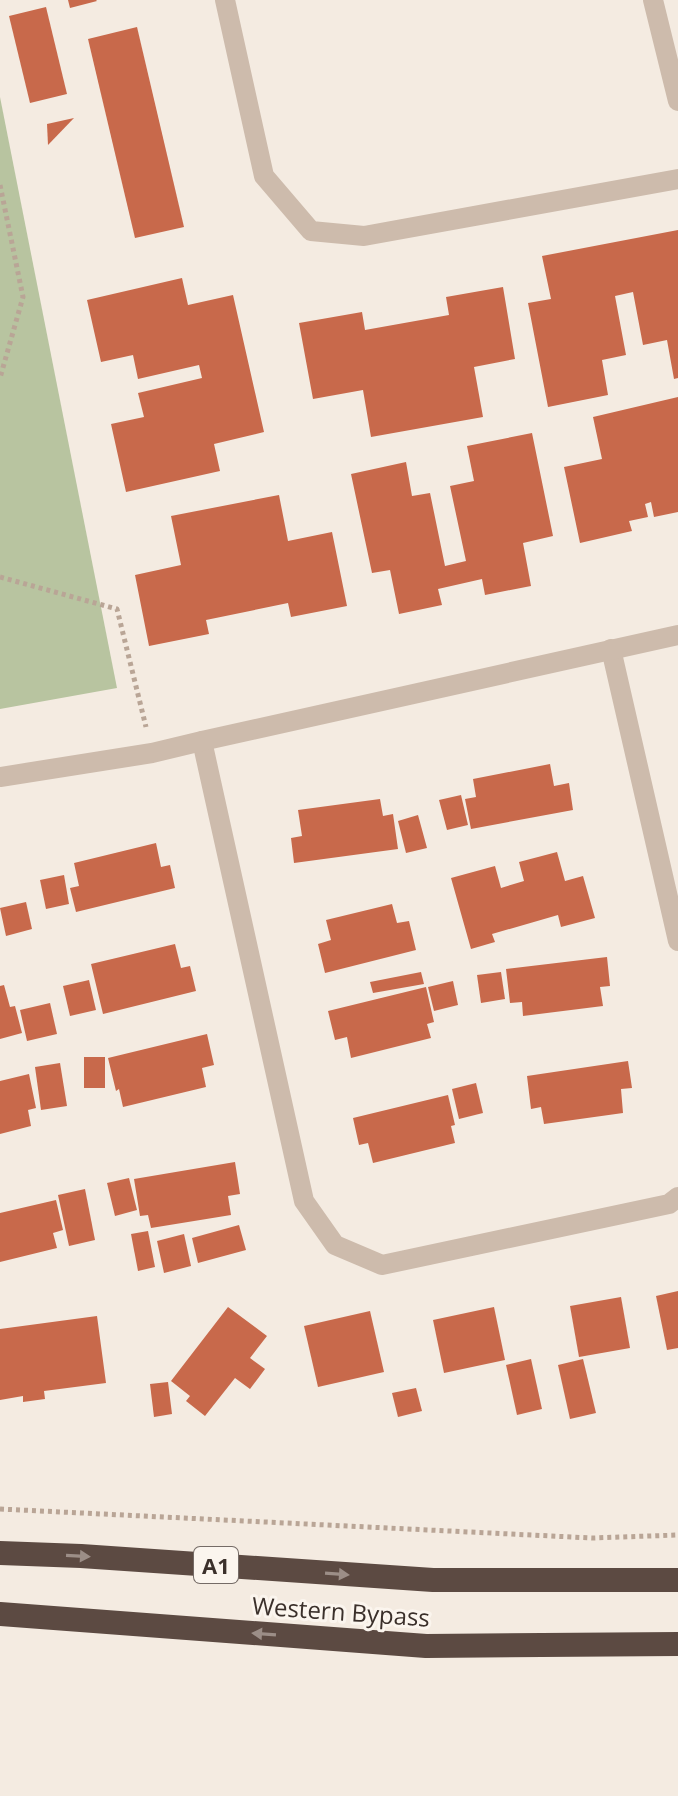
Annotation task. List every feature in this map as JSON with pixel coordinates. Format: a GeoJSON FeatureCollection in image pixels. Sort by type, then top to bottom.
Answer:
{"type":"FeatureCollection","features":[{"type":"Feature","properties":{"kind":"highway","name":"Western Bypass"},"geometry":{"type":"LineString","coordinates":[[0,1553],[433,1580],[678,1580]]}},
{"type":"Feature","properties":{"kind":"highway","name":"A1"},"geometry":{"type":"LineString","coordinates":[[433,1580],[678,1568]]}},
{"type":"Feature","properties":{"kind":"highway","name":"Western Bypass"},"geometry":{"type":"LineString","coordinates":[[0,1614],[426,1646],[678,1644]]}},
{"type":"Feature","properties":{"kind":"highway"},"geometry":{"type":"LineString","coordinates":[[426,1646],[678,1655]]}},
{"type":"Feature","properties":{"kind":"street"},"geometry":{"type":"LineString","coordinates":[[225,0],[264,176],[311,231],[364,236],[678,179]]}},
{"type":"Feature","properties":{"kind":"street"},"geometry":{"type":"LineString","coordinates":[[653,0],[678,101]]}},
{"type":"Feature","properties":{"kind":"street"},"geometry":{"type":"LineString","coordinates":[[0,777],[152,753],[678,635]]}},
{"type":"Feature","properties":{"kind":"street"},"geometry":{"type":"LineString","coordinates":[[611,649],[678,941]]}},
{"type":"Feature","properties":{"kind":"street"},"geometry":{"type":"LineString","coordinates":[[202,741],[304,1201],[335,1245],[382,1265],[669,1204],[678,1197]]}},
{"type":"Feature","properties":{"kind":"path"},"geometry":{"type":"LineString","coordinates":[[0,185],[23,297],[0,378]]}},
{"type":"Feature","properties":{"kind":"path"},"geometry":{"type":"LineString","coordinates":[[0,577],[117,609],[152,753]]}},
{"type":"Feature","properties":{"kind":"path"},"geometry":{"type":"LineString","coordinates":[[0,1509],[592,1538],[678,1535]]}},
{"type":"Feature","properties":{"kind":"green space"},"geometry":{"type":"Polygon","coordinates":[[[0,97],[117,688],[0,709],[0,97]]]}},
{"type":"Feature","properties":{"kind":"building"},"geometry":{"type":"Polygon","coordinates":[[[68,0],[96,0],[97,1],[70,8],[68,0]]]}},
{"type":"Feature","properties":{"kind":"building"},"geometry":{"type":"Polygon","coordinates":[[[46,7],[67,94],[30,103],[9,16],[46,7]]]}},
{"type":"Feature","properties":{"kind":"building"},"geometry":{"type":"Polygon","coordinates":[[[137,27],[184,227],[135,238],[88,39],[137,27]]]}},
{"type":"Feature","properties":{"kind":"building"},"geometry":{"type":"Polygon","coordinates":[[[74,118],[48,145],[47,124],[74,118]]]}},
{"type":"Feature","properties":{"kind":"building"},"geometry":{"type":"Polygon","coordinates":[[[678,230],[678,378],[674,379],[667,340],[643,345],[633,292],[615,296],[626,355],[602,360],[608,395],[548,407],[528,303],[551,299],[542,256],[678,230]]]}},
{"type":"Feature","properties":{"kind":"building"},"geometry":{"type":"Polygon","coordinates":[[[182,278],[188,305],[233,295],[264,432],[214,444],[220,471],[126,492],[111,424],[144,417],[138,393],[202,378],[199,365],[138,379],[133,355],[101,362],[87,300],[182,278]]]}},
{"type":"Feature","properties":{"kind":"building"},"geometry":{"type":"Polygon","coordinates":[[[503,287],[515,359],[474,367],[483,417],[371,437],[363,390],[313,399],[299,323],[362,312],[365,330],[449,315],[446,297],[503,287]]]}},
{"type":"Feature","properties":{"kind":"building"},"geometry":{"type":"Polygon","coordinates":[[[678,397],[678,512],[654,517],[651,502],[645,504],[648,517],[629,521],[632,531],[580,543],[564,467],[602,459],[593,417],[678,397]]]}},
{"type":"Feature","properties":{"kind":"building"},"geometry":{"type":"Polygon","coordinates":[[[532,433],[553,536],[523,543],[531,586],[485,595],[482,579],[438,589],[442,605],[399,614],[390,570],[372,573],[351,474],[406,462],[412,496],[430,493],[445,566],[466,561],[450,486],[474,481],[467,446],[532,433]]]}},
{"type":"Feature","properties":{"kind":"building"},"geometry":{"type":"Polygon","coordinates":[[[279,495],[288,541],[332,532],[347,606],[291,617],[288,603],[206,620],[209,634],[149,646],[135,575],[181,565],[171,516],[279,495]]]}},
{"type":"Feature","properties":{"kind":"building"},"geometry":{"type":"Polygon","coordinates":[[[550,764],[554,786],[569,783],[573,810],[471,829],[465,799],[476,797],[473,779],[550,764]]]}},
{"type":"Feature","properties":{"kind":"building"},"geometry":{"type":"Polygon","coordinates":[[[461,795],[468,825],[447,830],[439,800],[461,795]]]}},
{"type":"Feature","properties":{"kind":"building"},"geometry":{"type":"Polygon","coordinates":[[[380,799],[383,816],[393,814],[398,849],[294,863],[291,838],[302,836],[298,810],[380,799]]]}},
{"type":"Feature","properties":{"kind":"building"},"geometry":{"type":"Polygon","coordinates":[[[418,815],[427,848],[406,853],[398,821],[418,815]]]}},
{"type":"Feature","properties":{"kind":"building"},"geometry":{"type":"Polygon","coordinates":[[[156,843],[161,867],[170,865],[175,888],[76,912],[70,888],[79,886],[74,863],[156,843]]]}},
{"type":"Feature","properties":{"kind":"building"},"geometry":{"type":"Polygon","coordinates":[[[557,852],[565,881],[583,876],[595,918],[561,927],[558,915],[492,934],[495,942],[471,949],[451,878],[495,866],[501,888],[524,881],[519,862],[557,852]]]}},
{"type":"Feature","properties":{"kind":"building"},"geometry":{"type":"Polygon","coordinates":[[[64,875],[69,904],[46,909],[40,880],[64,875]]]}},
{"type":"Feature","properties":{"kind":"building"},"geometry":{"type":"Polygon","coordinates":[[[26,902],[32,929],[6,936],[0,908],[26,902]]]}},
{"type":"Feature","properties":{"kind":"building"},"geometry":{"type":"Polygon","coordinates":[[[392,904],[397,923],[409,921],[416,950],[325,973],[318,944],[331,940],[326,920],[392,904]]]}},
{"type":"Feature","properties":{"kind":"building"},"geometry":{"type":"Polygon","coordinates":[[[175,944],[181,968],[190,966],[196,991],[103,1014],[91,964],[175,944]]]}},
{"type":"Feature","properties":{"kind":"building"},"geometry":{"type":"Polygon","coordinates":[[[607,957],[610,986],[600,987],[603,1006],[523,1016],[522,1002],[510,1003],[506,969],[607,957]]]}},
{"type":"Feature","properties":{"kind":"building"},"geometry":{"type":"Polygon","coordinates":[[[421,972],[424,984],[373,993],[370,982],[421,972]]]}},
{"type":"Feature","properties":{"kind":"building"},"geometry":{"type":"Polygon","coordinates":[[[501,972],[505,999],[481,1003],[477,975],[501,972]]]}},
{"type":"Feature","properties":{"kind":"building"},"geometry":{"type":"Polygon","coordinates":[[[89,980],[96,1010],[70,1016],[63,986],[89,980]]]}},
{"type":"Feature","properties":{"kind":"building"},"geometry":{"type":"Polygon","coordinates":[[[453,981],[458,1005],[434,1011],[428,987],[453,981]]]}},
{"type":"Feature","properties":{"kind":"building"},"geometry":{"type":"Polygon","coordinates":[[[4,985],[10,1007],[15,1006],[22,1033],[0,1039],[0,986],[4,985]]]}},
{"type":"Feature","properties":{"kind":"building"},"geometry":{"type":"Polygon","coordinates":[[[426,987],[434,1022],[427,1024],[431,1038],[351,1058],[347,1037],[335,1040],[328,1011],[426,987]]]}},
{"type":"Feature","properties":{"kind":"building"},"geometry":{"type":"Polygon","coordinates":[[[50,1003],[57,1034],[27,1041],[20,1010],[50,1003]]]}},
{"type":"Feature","properties":{"kind":"building"},"geometry":{"type":"Polygon","coordinates":[[[207,1034],[214,1065],[202,1068],[206,1087],[123,1107],[108,1058],[207,1034]]]}},
{"type":"Feature","properties":{"kind":"building"},"geometry":{"type":"Polygon","coordinates":[[[84,1057],[105,1057],[105,1088],[84,1088],[84,1057]]]}},
{"type":"Feature","properties":{"kind":"building"},"geometry":{"type":"Polygon","coordinates":[[[628,1061],[632,1088],[621,1089],[623,1113],[544,1124],[541,1107],[531,1109],[527,1076],[628,1061]]]}},
{"type":"Feature","properties":{"kind":"building"},"geometry":{"type":"Polygon","coordinates":[[[60,1063],[67,1106],[41,1110],[35,1067],[60,1063]]]}},
{"type":"Feature","properties":{"kind":"building"},"geometry":{"type":"Polygon","coordinates":[[[29,1074],[36,1108],[28,1110],[31,1126],[0,1134],[0,1081],[29,1074]]]}},
{"type":"Feature","properties":{"kind":"building"},"geometry":{"type":"Polygon","coordinates":[[[476,1083],[483,1113],[459,1119],[452,1089],[476,1083]]]}},
{"type":"Feature","properties":{"kind":"building"},"geometry":{"type":"Polygon","coordinates":[[[448,1095],[455,1125],[451,1126],[455,1143],[373,1163],[368,1143],[359,1145],[353,1118],[448,1095]]]}},
{"type":"Feature","properties":{"kind":"building"},"geometry":{"type":"Polygon","coordinates":[[[235,1162],[240,1194],[228,1196],[231,1215],[151,1228],[148,1215],[140,1216],[134,1179],[235,1162]]]}},
{"type":"Feature","properties":{"kind":"building"},"geometry":{"type":"Polygon","coordinates":[[[129,1178],[137,1210],[115,1216],[107,1183],[129,1178]]]}},
{"type":"Feature","properties":{"kind":"building"},"geometry":{"type":"Polygon","coordinates":[[[85,1189],[95,1240],[69,1246],[58,1195],[85,1189]]]}},
{"type":"Feature","properties":{"kind":"building"},"geometry":{"type":"Polygon","coordinates":[[[56,1200],[63,1230],[53,1233],[57,1248],[0,1262],[0,1213],[56,1200]]]}},
{"type":"Feature","properties":{"kind":"building"},"geometry":{"type":"Polygon","coordinates":[[[239,1225],[246,1250],[198,1263],[192,1238],[239,1225]]]}},
{"type":"Feature","properties":{"kind":"building"},"geometry":{"type":"Polygon","coordinates":[[[148,1231],[155,1267],[138,1271],[131,1234],[148,1231]]]}},
{"type":"Feature","properties":{"kind":"building"},"geometry":{"type":"Polygon","coordinates":[[[184,1234],[191,1266],[164,1273],[157,1241],[184,1234]]]}},
{"type":"Feature","properties":{"kind":"building"},"geometry":{"type":"Polygon","coordinates":[[[678,1291],[678,1348],[667,1350],[656,1296],[678,1291]]]}},
{"type":"Feature","properties":{"kind":"building"},"geometry":{"type":"Polygon","coordinates":[[[621,1297],[630,1348],[579,1357],[570,1306],[621,1297]]]}},
{"type":"Feature","properties":{"kind":"building"},"geometry":{"type":"Polygon","coordinates":[[[228,1307],[267,1336],[250,1358],[265,1369],[250,1389],[235,1378],[205,1416],[186,1401],[190,1396],[171,1381],[228,1307]]]}},
{"type":"Feature","properties":{"kind":"building"},"geometry":{"type":"Polygon","coordinates":[[[494,1307],[505,1360],[444,1373],[433,1320],[494,1307]]]}},
{"type":"Feature","properties":{"kind":"building"},"geometry":{"type":"Polygon","coordinates":[[[370,1311],[384,1372],[318,1387],[304,1326],[370,1311]]]}},
{"type":"Feature","properties":{"kind":"building"},"geometry":{"type":"Polygon","coordinates":[[[97,1316],[106,1383],[44,1391],[45,1399],[23,1402],[23,1396],[0,1400],[0,1329],[97,1316]]]}},
{"type":"Feature","properties":{"kind":"building"},"geometry":{"type":"Polygon","coordinates":[[[531,1359],[542,1409],[517,1415],[506,1365],[531,1359]]]}},
{"type":"Feature","properties":{"kind":"building"},"geometry":{"type":"Polygon","coordinates":[[[583,1359],[596,1413],[570,1419],[558,1365],[583,1359]]]}},
{"type":"Feature","properties":{"kind":"building"},"geometry":{"type":"Polygon","coordinates":[[[168,1382],[172,1414],[154,1417],[150,1384],[168,1382]]]}},
{"type":"Feature","properties":{"kind":"building"},"geometry":{"type":"Polygon","coordinates":[[[416,1388],[422,1411],[398,1417],[392,1393],[416,1388]]]}}]}
